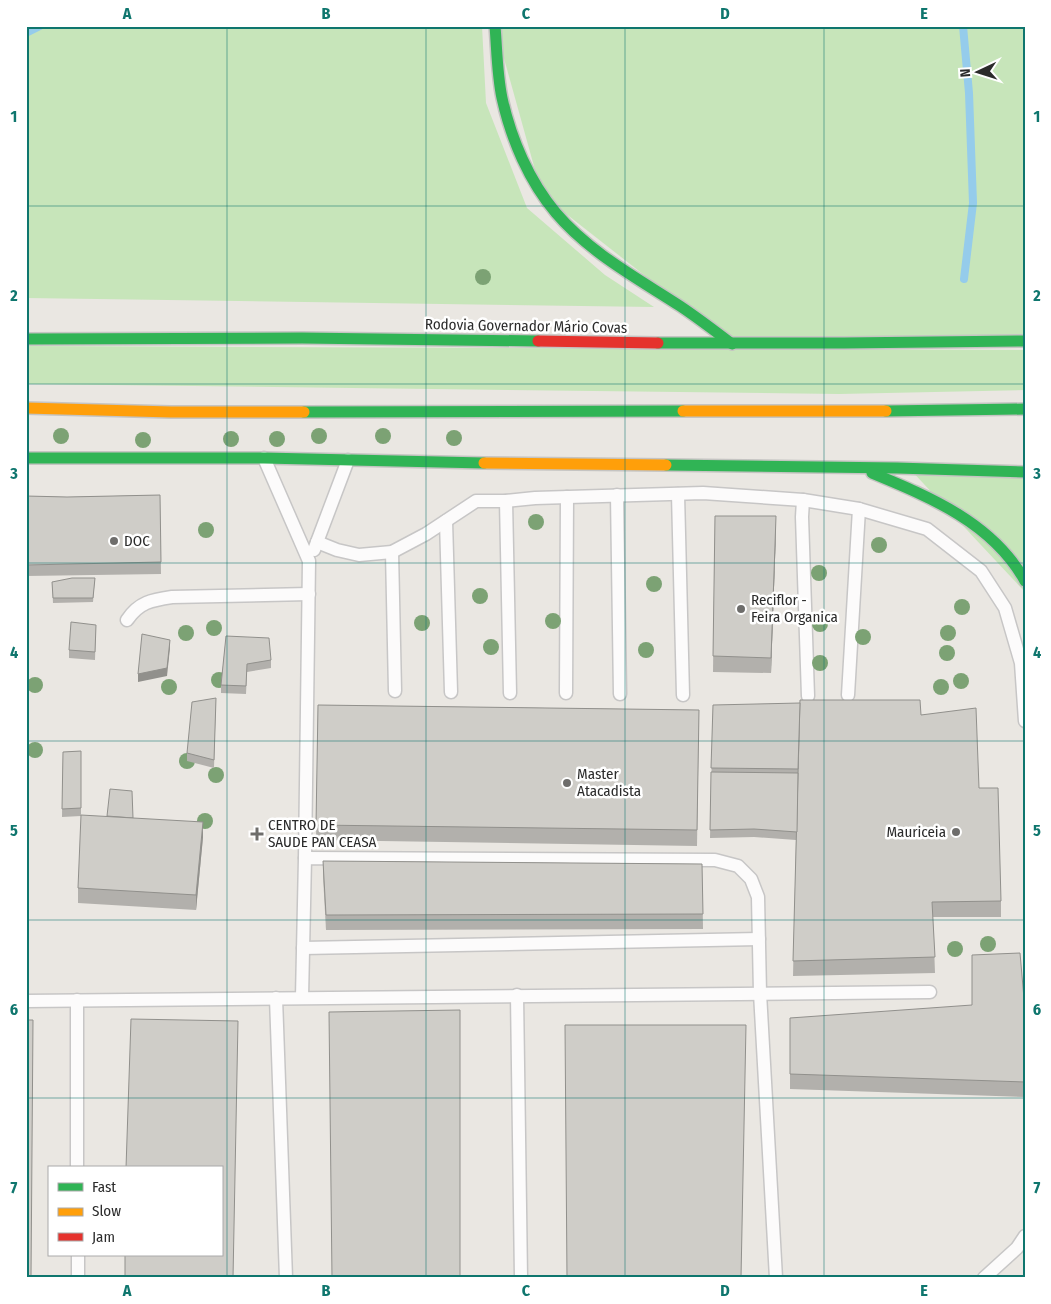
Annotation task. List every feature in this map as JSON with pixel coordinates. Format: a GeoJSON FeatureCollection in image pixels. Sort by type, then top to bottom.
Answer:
{"type":"FeatureCollection","features":[{"type":"Feature","properties":{"kind":"highway"},"geometry":{"type":"LineString","coordinates":[[495,26],[502,96],[519,150],[542,195],[563,220],[595,252],[680,306],[732,344]]}},
{"type":"Feature","properties":{"kind":"highway","name":"Rodovia Governador Mário Covas"},"geometry":{"type":"LineString","coordinates":[[26,339],[96,341],[287,338],[732,344],[1025,341]]}},
{"type":"Feature","properties":{"kind":"highway"},"geometry":{"type":"LineString","coordinates":[[26,408],[171,412],[1025,409]]}},
{"type":"Feature","properties":{"kind":"highway"},"geometry":{"type":"LineString","coordinates":[[26,458],[264,458],[400,462],[859,467],[1025,472]]}},
{"type":"Feature","properties":{"kind":"highway"},"geometry":{"type":"LineString","coordinates":[[859,467],[929,497],[967,518],[998,544],[1022,574],[1025,581]]}},
{"type":"Feature","properties":{"kind":"lane"},"geometry":{"type":"LineString","coordinates":[[26,328],[96,341]]}},
{"type":"Feature","properties":{"kind":"lane"},"geometry":{"type":"LineString","coordinates":[[264,458],[309,561]]}},
{"type":"Feature","properties":{"kind":"lane"},"geometry":{"type":"LineString","coordinates":[[302,997],[309,561],[348,460]]}},
{"type":"Feature","properties":{"kind":"lane"},"geometry":{"type":"LineString","coordinates":[[317,542],[337,550],[359,555],[392,552],[446,521],[476,501],[703,493],[804,500],[859,509],[927,530],[981,571],[1005,608],[1021,663],[1025,721]]}},
{"type":"Feature","properties":{"kind":"lane"},"geometry":{"type":"LineString","coordinates":[[678,494],[683,695]]}},
{"type":"Feature","properties":{"kind":"lane"},"geometry":{"type":"LineString","coordinates":[[617,496],[620,694]]}},
{"type":"Feature","properties":{"kind":"lane"},"geometry":{"type":"LineString","coordinates":[[566,694],[567,497]]}},
{"type":"Feature","properties":{"kind":"lane"},"geometry":{"type":"LineString","coordinates":[[804,500],[802,517],[808,696]]}},
{"type":"Feature","properties":{"kind":"lane"},"geometry":{"type":"LineString","coordinates":[[506,501],[510,693]]}},
{"type":"Feature","properties":{"kind":"lane"},"geometry":{"type":"LineString","coordinates":[[848,695],[859,509]]}},
{"type":"Feature","properties":{"kind":"lane"},"geometry":{"type":"LineString","coordinates":[[446,521],[451,692]]}},
{"type":"Feature","properties":{"kind":"lane"},"geometry":{"type":"LineString","coordinates":[[392,552],[395,692]]}},
{"type":"Feature","properties":{"kind":"lane"},"geometry":{"type":"LineString","coordinates":[[127,620],[133,610],[150,601],[172,597],[309,594]]}},
{"type":"Feature","properties":{"kind":"lane"},"geometry":{"type":"LineString","coordinates":[[305,858],[715,860],[738,866],[751,879],[758,897],[760,993],[776,1278]]}},
{"type":"Feature","properties":{"kind":"lane"},"geometry":{"type":"LineString","coordinates":[[303,948],[759,939]]}},
{"type":"Feature","properties":{"kind":"lane"},"geometry":{"type":"LineString","coordinates":[[26,1001],[930,992]]}},
{"type":"Feature","properties":{"kind":"lane"},"geometry":{"type":"LineString","coordinates":[[517,996],[521,1278]]}},
{"type":"Feature","properties":{"kind":"lane"},"geometry":{"type":"LineString","coordinates":[[276,998],[286,1278]]}},
{"type":"Feature","properties":{"kind":"lane"},"geometry":{"type":"LineString","coordinates":[[77,1000],[78,1166]]}},
{"type":"Feature","properties":{"kind":"lane"},"geometry":{"type":"LineString","coordinates":[[984,1278],[1017,1248],[1025,1236]]}},
{"type":"Feature","properties":{"kind":"lane"},"geometry":{"type":"LineString","coordinates":[[78,1256],[78,1278]]}},
{"type":"Feature","properties":{"kind":"green space"},"geometry":{"type":"Polygon","coordinates":[[[26,26],[482,26],[486,103],[527,208],[605,275],[654,307],[26,298],[26,26]]]}},
{"type":"Feature","properties":{"kind":"green space"},"geometry":{"type":"Polygon","coordinates":[[[495,26],[1025,26],[1025,341],[732,344],[542,195],[495,26]]]}},
{"type":"Feature","properties":{"kind":"green space"},"geometry":{"type":"Polygon","coordinates":[[[26,346],[1025,350],[1025,390],[839,394],[26,384],[26,346]]]}},
{"type":"Feature","properties":{"kind":"green space"},"geometry":{"type":"Polygon","coordinates":[[[1025,466],[1025,592],[908,467],[1025,466]]]}},
{"type":"Feature","properties":{"kind":"building"},"geometry":{"type":"Polygon","coordinates":[[[160,495],[161,562],[26,565],[26,496],[160,495]]]}},
{"type":"Feature","properties":{"kind":"building"},"geometry":{"type":"Polygon","coordinates":[[[715,516],[776,516],[771,658],[713,656],[715,516]]]}},
{"type":"Feature","properties":{"kind":"building"},"geometry":{"type":"Polygon","coordinates":[[[72,578],[95,578],[93,598],[53,598],[52,582],[72,578]]]}},
{"type":"Feature","properties":{"kind":"building"},"geometry":{"type":"Polygon","coordinates":[[[71,622],[96,625],[95,652],[69,650],[71,622]]]}},
{"type":"Feature","properties":{"kind":"building"},"geometry":{"type":"Polygon","coordinates":[[[142,634],[170,640],[167,668],[138,674],[142,634]]]}},
{"type":"Feature","properties":{"kind":"building"},"geometry":{"type":"Polygon","coordinates":[[[226,636],[269,638],[271,660],[247,664],[246,686],[221,685],[226,636]]]}},
{"type":"Feature","properties":{"kind":"building"},"geometry":{"type":"Polygon","coordinates":[[[216,698],[214,760],[187,753],[192,702],[216,698]]]}},
{"type":"Feature","properties":{"kind":"building"},"geometry":{"type":"Polygon","coordinates":[[[800,700],[920,700],[921,715],[976,708],[979,788],[998,788],[1001,901],[932,902],[935,957],[793,961],[800,700]]]}},
{"type":"Feature","properties":{"kind":"building"},"geometry":{"type":"Polygon","coordinates":[[[800,703],[798,769],[711,768],[713,705],[800,703]]]}},
{"type":"Feature","properties":{"kind":"building"},"geometry":{"type":"Polygon","coordinates":[[[318,705],[699,710],[697,830],[316,825],[318,705]]]}},
{"type":"Feature","properties":{"kind":"building"},"geometry":{"type":"Polygon","coordinates":[[[81,751],[81,808],[62,809],[63,752],[81,751]]]}},
{"type":"Feature","properties":{"kind":"building"},"geometry":{"type":"Polygon","coordinates":[[[711,772],[798,773],[797,832],[754,829],[710,830],[711,772]]]}},
{"type":"Feature","properties":{"kind":"building"},"geometry":{"type":"Polygon","coordinates":[[[110,789],[132,791],[133,818],[107,816],[110,789]]]}},
{"type":"Feature","properties":{"kind":"building"},"geometry":{"type":"Polygon","coordinates":[[[81,815],[203,822],[196,895],[78,888],[81,815]]]}},
{"type":"Feature","properties":{"kind":"building"},"geometry":{"type":"Polygon","coordinates":[[[323,861],[702,864],[703,914],[326,915],[323,861]]]}},
{"type":"Feature","properties":{"kind":"building"},"geometry":{"type":"Polygon","coordinates":[[[1020,953],[1025,1010],[1025,1082],[790,1074],[790,1018],[972,1005],[972,955],[1020,953]]]}},
{"type":"Feature","properties":{"kind":"building"},"geometry":{"type":"Polygon","coordinates":[[[460,1010],[460,1278],[332,1278],[329,1012],[460,1010]]]}},
{"type":"Feature","properties":{"kind":"building"},"geometry":{"type":"Polygon","coordinates":[[[131,1019],[238,1021],[233,1278],[125,1278],[125,1256],[222,1256],[222,1166],[126,1166],[131,1019]]]}},
{"type":"Feature","properties":{"kind":"building"},"geometry":{"type":"Polygon","coordinates":[[[26,1020],[33,1020],[31,1278],[26,1278],[26,1020]]]}},
{"type":"Feature","properties":{"kind":"building"},"geometry":{"type":"Polygon","coordinates":[[[565,1025],[746,1025],[741,1278],[567,1278],[565,1025]]]}},
{"type":"Feature","properties":{"kind":"waterway"},"geometry":{"type":"LineString","coordinates":[[26,33],[40,26]]}},
{"type":"Feature","properties":{"kind":"waterway"},"geometry":{"type":"LineString","coordinates":[[963,26],[969,93],[973,203],[964,279]]}},
{"type":"Feature","properties":{"kind":"traffic: fast"},"geometry":{"type":"LineString","coordinates":[[495,26],[499,80],[510,129],[522,159],[546,201],[569,227],[599,253],[687,311],[732,344]]}},
{"type":"Feature","properties":{"kind":"traffic: fast"},"geometry":{"type":"LineString","coordinates":[[26,339],[302,338],[538,341]]}},
{"type":"Feature","properties":{"kind":"traffic: fast"},"geometry":{"type":"LineString","coordinates":[[658,343],[1025,341]]}},
{"type":"Feature","properties":{"kind":"traffic: fast"},"geometry":{"type":"LineString","coordinates":[[886,411],[1025,409]]}},
{"type":"Feature","properties":{"kind":"traffic: fast"},"geometry":{"type":"LineString","coordinates":[[304,412],[683,411]]}},
{"type":"Feature","properties":{"kind":"traffic: fast"},"geometry":{"type":"LineString","coordinates":[[26,458],[264,458],[484,463]]}},
{"type":"Feature","properties":{"kind":"traffic: fast"},"geometry":{"type":"LineString","coordinates":[[666,465],[897,468],[1025,472]]}},
{"type":"Feature","properties":{"kind":"traffic: fast"},"geometry":{"type":"LineString","coordinates":[[872,473],[937,502],[978,528],[996,543],[1012,561],[1025,581]]}},
{"type":"Feature","properties":{"kind":"traffic: slow"},"geometry":{"type":"LineString","coordinates":[[26,408],[171,412],[304,412]]}},
{"type":"Feature","properties":{"kind":"traffic: slow"},"geometry":{"type":"LineString","coordinates":[[683,411],[886,411]]}},
{"type":"Feature","properties":{"kind":"traffic: slow"},"geometry":{"type":"LineString","coordinates":[[484,463],[666,465]]}},
{"type":"Feature","properties":{"kind":"traffic: jam"},"geometry":{"type":"LineString","coordinates":[[538,341],[658,343]]}},
{"type":"Feature","properties":{"kind":"place","name":"DOC"},"geometry":{"type":"Point","coordinates":[114,541]}},
{"type":"Feature","properties":{"kind":"place","name":"Reciflor - Feira Organica"},"geometry":{"type":"Point","coordinates":[741,609]}},
{"type":"Feature","properties":{"kind":"place","name":"Master Atacadista"},"geometry":{"type":"Point","coordinates":[567,783]}},
{"type":"Feature","properties":{"kind":"place","name":"Mauriceia"},"geometry":{"type":"Point","coordinates":[956,832]}},
{"type":"Feature","properties":{"kind":"place","name":"CENTRO DE SAUDE PAN CEASA"},"geometry":{"type":"Point","coordinates":[257,834]}}]}
